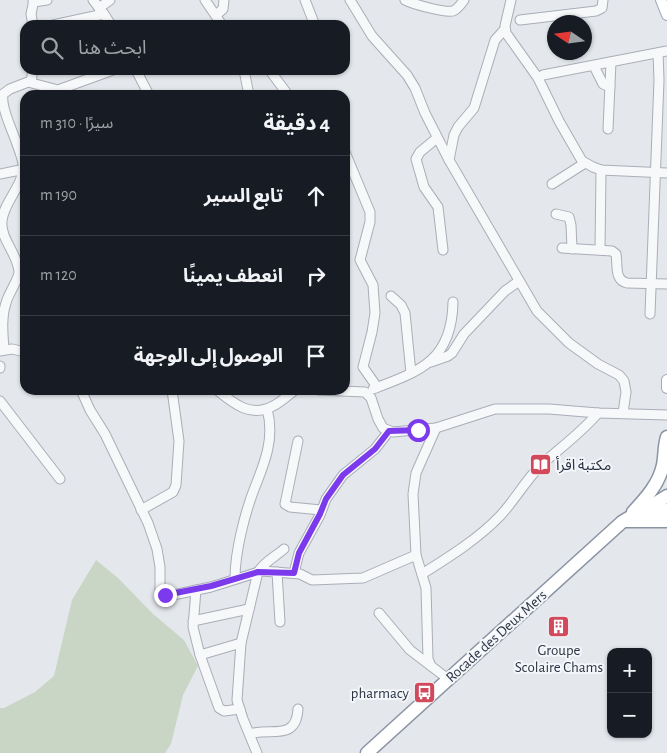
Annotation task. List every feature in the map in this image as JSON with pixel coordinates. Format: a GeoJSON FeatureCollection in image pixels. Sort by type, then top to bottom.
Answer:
{"type":"FeatureCollection","features":[{"type":"Feature","properties":{"kind":"highway"},"geometry":{"type":"LineString","coordinates":[[627,519],[651,492],[657,481],[662,466],[664,445],[667,437]]}},
{"type":"Feature","properties":{"kind":"highway","name":"Rocade des Deux Mers"},"geometry":{"type":"LineString","coordinates":[[367,753],[627,519],[667,496]]}},
{"type":"Feature","properties":{"kind":"highway","name":"Rocade des Deux Mers"},"geometry":{"type":"LineString","coordinates":[[627,519],[642,514],[667,510]]}},
{"type":"Feature","properties":{"kind":"highway"},"geometry":{"type":"LineString","coordinates":[[627,519],[667,521]]}},
{"type":"Feature","properties":{"kind":"main road"},"geometry":{"type":"LineString","coordinates":[[661,0],[667,15]]}},
{"type":"Feature","properties":{"kind":"main road"},"geometry":{"type":"LineString","coordinates":[[667,380],[667,388]]}},
{"type":"Feature","properties":{"kind":"street"},"geometry":{"type":"LineString","coordinates":[[32,20],[31,14],[34,1],[48,0]]}},
{"type":"Feature","properties":{"kind":"street"},"geometry":{"type":"LineString","coordinates":[[93,0],[108,20]]}},
{"type":"Feature","properties":{"kind":"street"},"geometry":{"type":"LineString","coordinates":[[69,20],[102,10],[110,0]]}},
{"type":"Feature","properties":{"kind":"street"},"geometry":{"type":"LineString","coordinates":[[205,0],[219,20]]}},
{"type":"Feature","properties":{"kind":"street"},"geometry":{"type":"LineString","coordinates":[[216,15],[223,9],[224,0]]}},
{"type":"Feature","properties":{"kind":"street"},"geometry":{"type":"LineString","coordinates":[[305,0],[313,20]]}},
{"type":"Feature","properties":{"kind":"street"},"geometry":{"type":"LineString","coordinates":[[350,0],[372,36],[407,75],[415,88],[425,113],[450,160],[537,311],[558,334],[582,353],[622,377],[626,386],[623,413]]}},
{"type":"Feature","properties":{"kind":"street"},"geometry":{"type":"LineString","coordinates":[[405,0],[452,11],[459,7],[464,0]]}},
{"type":"Feature","properties":{"kind":"street"},"geometry":{"type":"LineString","coordinates":[[450,160],[454,134],[474,108],[495,40],[505,29],[511,0]]}},
{"type":"Feature","properties":{"kind":"street"},"geometry":{"type":"LineString","coordinates":[[520,20],[596,11],[602,8],[603,0]]}},
{"type":"Feature","properties":{"kind":"street"},"geometry":{"type":"LineString","coordinates":[[505,29],[509,38],[538,78],[559,121],[585,164],[602,170],[667,173]]}},
{"type":"Feature","properties":{"kind":"street"},"geometry":{"type":"LineString","coordinates":[[538,78],[543,75],[662,52],[659,80],[650,314]]}},
{"type":"Feature","properties":{"kind":"street"},"geometry":{"type":"LineString","coordinates":[[608,129],[611,62]]}},
{"type":"Feature","properties":{"kind":"street"},"geometry":{"type":"LineString","coordinates":[[594,66],[603,84],[610,87]]}},
{"type":"Feature","properties":{"kind":"street"},"geometry":{"type":"LineString","coordinates":[[31,82],[32,75]]}},
{"type":"Feature","properties":{"kind":"street"},"geometry":{"type":"LineString","coordinates":[[64,90],[100,75]]}},
{"type":"Feature","properties":{"kind":"street"},"geometry":{"type":"LineString","coordinates":[[139,75],[147,90]]}},
{"type":"Feature","properties":{"kind":"street"},"geometry":{"type":"LineString","coordinates":[[245,75],[248,90]]}},
{"type":"Feature","properties":{"kind":"street"},"geometry":{"type":"LineString","coordinates":[[274,75],[285,90]]}},
{"type":"Feature","properties":{"kind":"street"},"geometry":{"type":"LineString","coordinates":[[20,153],[3,105],[2,97],[4,92],[31,82],[53,90]]}},
{"type":"Feature","properties":{"kind":"street"},"geometry":{"type":"LineString","coordinates":[[438,138],[420,152],[416,159],[424,187],[438,207],[443,250]]}},
{"type":"Feature","properties":{"kind":"street"},"geometry":{"type":"LineString","coordinates":[[350,164],[370,212],[370,222],[360,260],[373,285],[374,313],[372,332],[363,367],[377,387]]}},
{"type":"Feature","properties":{"kind":"street"},"geometry":{"type":"LineString","coordinates":[[552,184],[585,164]]}},
{"type":"Feature","properties":{"kind":"street"},"geometry":{"type":"LineString","coordinates":[[0,174],[20,170]]}},
{"type":"Feature","properties":{"kind":"street"},"geometry":{"type":"LineString","coordinates":[[600,250],[602,170]]}},
{"type":"Feature","properties":{"kind":"street"},"geometry":{"type":"LineString","coordinates":[[20,182],[5,210],[2,222],[4,236],[20,275]]}},
{"type":"Feature","properties":{"kind":"street"},"geometry":{"type":"LineString","coordinates":[[556,214],[569,217],[571,225],[567,249],[612,251],[616,254],[618,276],[621,281],[627,283],[667,284]]}},
{"type":"Feature","properties":{"kind":"street"},"geometry":{"type":"LineString","coordinates":[[20,280],[10,292],[1,322],[2,350],[20,351]]}},
{"type":"Feature","properties":{"kind":"street"},"geometry":{"type":"LineString","coordinates":[[350,391],[365,392],[411,373],[430,362],[448,356],[464,334],[505,291],[519,281]]}},
{"type":"Feature","properties":{"kind":"street"},"geometry":{"type":"LineString","coordinates":[[390,296],[401,305],[406,314],[411,373]]}},
{"type":"Feature","properties":{"kind":"street"},"geometry":{"type":"LineString","coordinates":[[430,362],[449,335],[453,315],[453,302]]}},
{"type":"Feature","properties":{"kind":"street"},"geometry":{"type":"LineString","coordinates":[[365,392],[371,398],[378,420],[383,428],[389,431],[408,432],[436,428],[495,409],[550,409],[598,413],[667,415]]}},
{"type":"Feature","properties":{"kind":"street"},"geometry":{"type":"LineString","coordinates":[[83,395],[105,434],[148,523],[160,567],[161,593],[168,596],[196,590],[258,572],[294,573],[312,580],[363,578],[416,555]]}},
{"type":"Feature","properties":{"kind":"street"},"geometry":{"type":"LineString","coordinates":[[141,510],[173,492],[176,485],[179,441],[173,395]]}},
{"type":"Feature","properties":{"kind":"street"},"geometry":{"type":"LineString","coordinates":[[224,395],[244,409],[253,411],[267,409],[288,395]]}},
{"type":"Feature","properties":{"kind":"street"},"geometry":{"type":"LineString","coordinates":[[0,401],[60,479]]}},
{"type":"Feature","properties":{"kind":"street"},"geometry":{"type":"LineString","coordinates":[[235,578],[235,567],[246,517],[255,487],[262,472],[270,439],[267,409]]}},
{"type":"Feature","properties":{"kind":"street"},"geometry":{"type":"LineString","coordinates":[[422,574],[491,525],[508,507],[527,480],[586,427],[598,413]]}},
{"type":"Feature","properties":{"kind":"street"},"geometry":{"type":"LineString","coordinates":[[431,666],[427,653],[427,595],[416,555],[413,526],[414,482],[436,428]]}},
{"type":"Feature","properties":{"kind":"street"},"geometry":{"type":"LineString","coordinates":[[294,573],[299,553],[326,499],[343,475],[375,449],[389,431]]}},
{"type":"Feature","properties":{"kind":"street"},"geometry":{"type":"LineString","coordinates":[[298,441],[285,504],[290,507],[321,510]]}},
{"type":"Feature","properties":{"kind":"street"},"geometry":{"type":"LineString","coordinates":[[257,753],[240,709],[237,694],[241,643],[258,572],[264,563],[284,549]]}},
{"type":"Feature","properties":{"kind":"street"},"geometry":{"type":"LineString","coordinates":[[277,572],[280,622]]}},
{"type":"Feature","properties":{"kind":"street"},"geometry":{"type":"LineString","coordinates":[[196,590],[193,627],[200,655],[219,708],[224,711],[240,709]]}},
{"type":"Feature","properties":{"kind":"street"},"geometry":{"type":"LineString","coordinates":[[193,621],[249,609]]}},
{"type":"Feature","properties":{"kind":"street"},"geometry":{"type":"LineString","coordinates":[[379,613],[410,650],[448,679]]}},
{"type":"Feature","properties":{"kind":"street"},"geometry":{"type":"LineString","coordinates":[[200,655],[241,643]]}},
{"type":"Feature","properties":{"kind":"street"},"geometry":{"type":"LineString","coordinates":[[250,734],[257,732],[285,732],[292,728],[297,718],[298,709]]}},
{"type":"Feature","properties":{"kind":"green space"},"geometry":{"type":"Polygon","coordinates":[[[96,560],[118,578],[153,614],[184,640],[198,666],[183,695],[171,744],[165,753],[0,753],[0,708],[4,708],[35,692],[54,676],[72,600],[96,560]]]}},
{"type":"Feature","properties":{"kind":"place","name":"مكتبة اقرأ"},"geometry":{"type":"Point","coordinates":[540,465]}},
{"type":"Feature","properties":{"kind":"place","name":"Groupe Scolaire Chams"},"geometry":{"type":"Point","coordinates":[559,627]}},
{"type":"Feature","properties":{"kind":"place","name":"pharmacy"},"geometry":{"type":"Point","coordinates":[425,693]}},
{"type":"Feature","properties":{"kind":"route"},"geometry":{"type":"LineString","coordinates":[[165,595],[168,596],[211,586],[262,571],[294,573],[299,553],[326,499],[343,475],[375,449],[389,431],[408,432],[418,430]]}}]}
